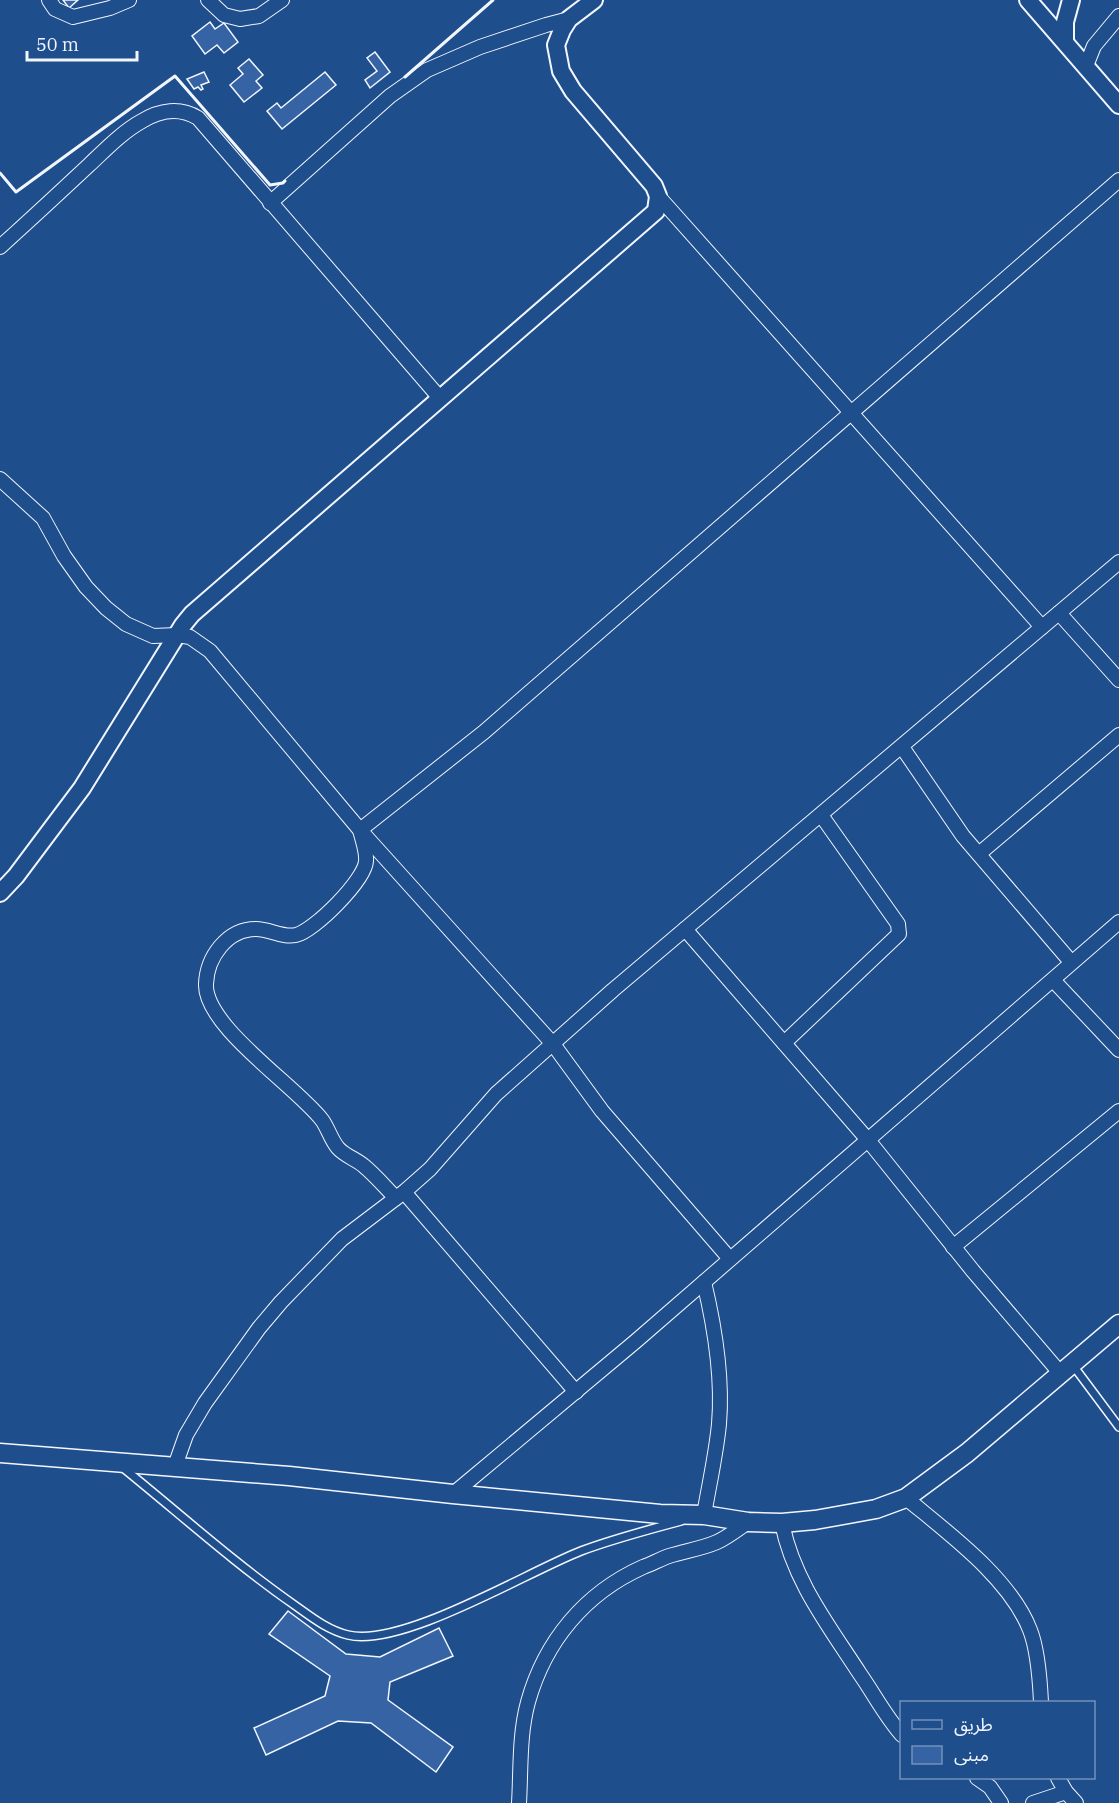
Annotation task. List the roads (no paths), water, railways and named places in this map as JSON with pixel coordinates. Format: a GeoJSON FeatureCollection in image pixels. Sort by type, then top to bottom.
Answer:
{"type":"FeatureCollection","features":[{"type":"Feature","properties":{"kind":"main road"},"geometry":{"type":"LineString","coordinates":[[0,1453],[289,1476],[660,1514],[704,1515],[748,1522],[782,1523],[846,1516],[876,1509],[906,1498],[967,1453],[1119,1324]]}},
{"type":"Feature","properties":{"kind":"street"},"geometry":{"type":"LineString","coordinates":[[49,0],[55,9],[73,17],[110,8],[129,0]]}},
{"type":"Feature","properties":{"kind":"street"},"geometry":{"type":"LineString","coordinates":[[208,0],[224,15],[240,20],[259,16],[282,0]]}},
{"type":"Feature","properties":{"kind":"street"},"geometry":{"type":"LineString","coordinates":[[594,0],[569,19],[556,45],[565,81],[648,178],[658,196],[1042,627]]}},
{"type":"Feature","properties":{"kind":"street"},"geometry":{"type":"LineString","coordinates":[[1065,41],[1065,22],[1069,0],[1038,7],[1065,41],[1119,105]]}},
{"type":"Feature","properties":{"kind":"street"},"geometry":{"type":"LineString","coordinates":[[1086,66],[1094,46],[1119,16]]}},
{"type":"Feature","properties":{"kind":"street"},"geometry":{"type":"LineString","coordinates":[[270,203],[390,96],[427,70],[480,47],[569,19]]}},
{"type":"Feature","properties":{"kind":"street"},"geometry":{"type":"LineString","coordinates":[[0,247],[120,138],[142,121],[176,110],[189,113],[198,118],[439,398]]}},
{"type":"Feature","properties":{"kind":"street"},"geometry":{"type":"LineString","coordinates":[[360,830],[484,732],[1119,180]]}},
{"type":"Feature","properties":{"kind":"street"},"geometry":{"type":"LineString","coordinates":[[0,893],[16,876],[82,788],[183,625],[202,604],[650,218],[656,211],[658,196]]}},
{"type":"Feature","properties":{"kind":"street"},"geometry":{"type":"LineString","coordinates":[[0,479],[43,518],[64,556],[106,608],[126,624],[153,636],[177,635],[190,638],[210,651],[360,830],[553,1044],[602,1111],[730,1260]]}},
{"type":"Feature","properties":{"kind":"street"},"geometry":{"type":"LineString","coordinates":[[175,1466],[186,1435],[205,1403],[281,1302],[342,1239],[400,1195],[453,1145],[496,1094],[553,1044],[1119,562]]}},
{"type":"Feature","properties":{"kind":"street"},"geometry":{"type":"LineString","coordinates":[[1059,613],[1119,680]]}},
{"type":"Feature","properties":{"kind":"street"},"geometry":{"type":"LineString","coordinates":[[980,853],[1119,735]]}},
{"type":"Feature","properties":{"kind":"street"},"geometry":{"type":"LineString","coordinates":[[902,747],[948,816],[1071,962]]}},
{"type":"Feature","properties":{"kind":"street"},"geometry":{"type":"LineString","coordinates":[[784,1043],[899,934],[898,924],[820,815]]}},
{"type":"Feature","properties":{"kind":"street"},"geometry":{"type":"LineString","coordinates":[[360,830],[366,862],[357,883],[306,932],[286,936],[256,929],[237,933],[220,945],[206,984],[214,1012],[322,1120],[338,1147],[400,1195],[576,1392]]}},
{"type":"Feature","properties":{"kind":"street"},"geometry":{"type":"LineString","coordinates":[[453,1494],[730,1260],[1119,922]]}},
{"type":"Feature","properties":{"kind":"street"},"geometry":{"type":"LineString","coordinates":[[685,930],[868,1140],[953,1247],[1066,1369]]}},
{"type":"Feature","properties":{"kind":"street"},"geometry":{"type":"LineString","coordinates":[[1053,980],[1119,1050]]}},
{"type":"Feature","properties":{"kind":"street"},"geometry":{"type":"LineString","coordinates":[[953,1247],[1119,1111]]}},
{"type":"Feature","properties":{"kind":"street"},"geometry":{"type":"LineString","coordinates":[[704,1282],[712,1316],[719,1392],[719,1424],[704,1515]]}},
{"type":"Feature","properties":{"kind":"street"},"geometry":{"type":"LineString","coordinates":[[906,1498],[957,1540],[1019,1605],[1031,1632],[1041,1701]]}},
{"type":"Feature","properties":{"kind":"street"},"geometry":{"type":"LineString","coordinates":[[519,1803],[522,1743],[528,1704],[541,1667],[557,1638],[576,1614],[606,1589],[634,1572],[668,1556],[727,1537],[748,1522]]}},
{"type":"Feature","properties":{"kind":"street"},"geometry":{"type":"LineString","coordinates":[[782,1523],[794,1564],[811,1599],[900,1732]]}},
{"type":"Feature","properties":{"kind":"street"},"geometry":{"type":"LineString","coordinates":[[978,1779],[990,1787],[1001,1803]]}},
{"type":"Feature","properties":{"kind":"street"},"geometry":{"type":"LineString","coordinates":[[1059,1779],[1076,1803]]}},
{"type":"Feature","properties":{"kind":"street"},"geometry":{"type":"LineString","coordinates":[[1033,1803],[1066,1792]]}},
{"type":"Feature","properties":{"kind":"lane"},"geometry":{"type":"LineString","coordinates":[[1066,1369],[1119,1427]]}},
{"type":"Feature","properties":{"kind":"lane"},"geometry":{"type":"LineString","coordinates":[[118,1463],[269,1587],[324,1626],[349,1635],[369,1636],[393,1632],[443,1615],[579,1552],[619,1537],[704,1515]]}}]}
